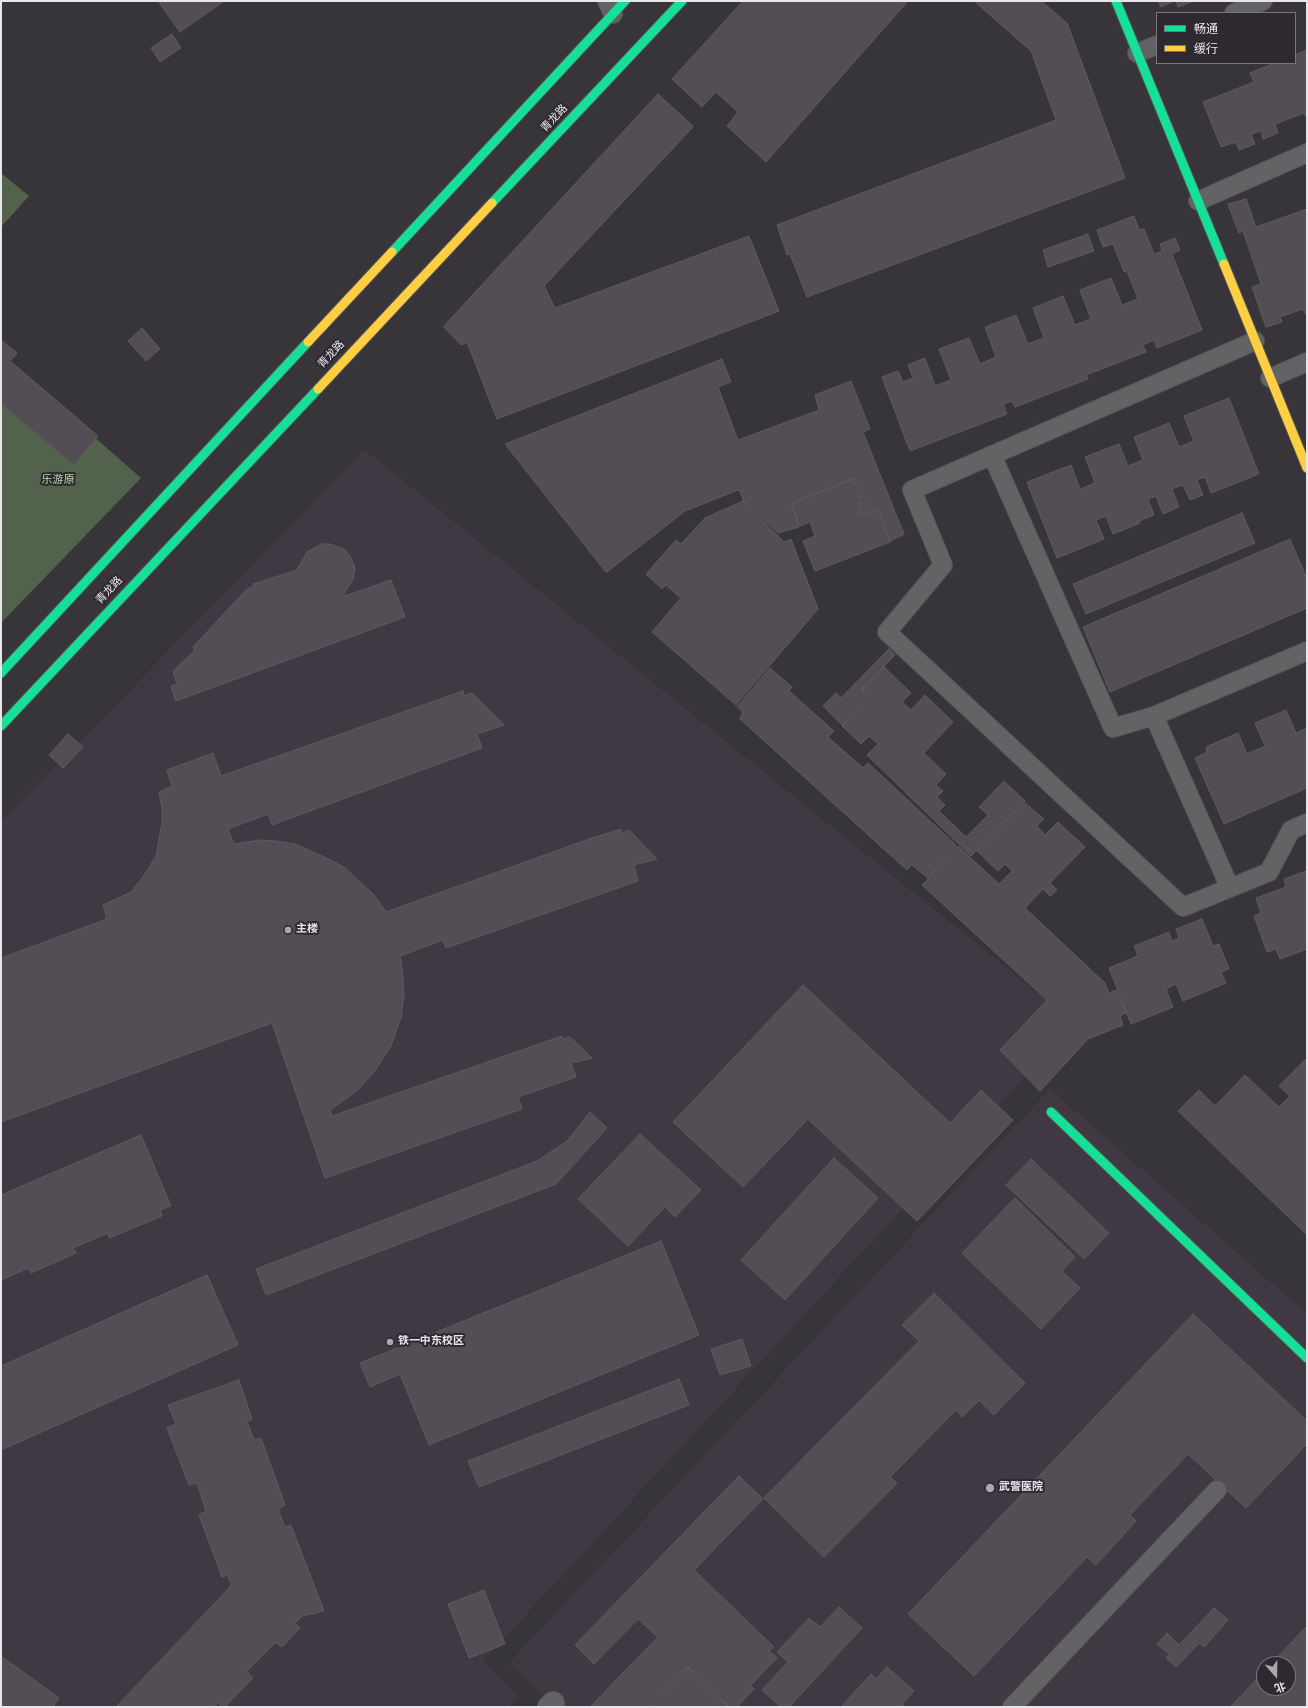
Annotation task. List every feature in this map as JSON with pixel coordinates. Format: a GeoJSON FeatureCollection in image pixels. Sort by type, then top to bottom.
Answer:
{"type":"FeatureCollection","features":[{"type":"Feature","properties":{"kind":"street"},"geometry":{"type":"LineString","coordinates":[[1,672],[610,7],[625,1]]}},
{"type":"Feature","properties":{"kind":"street","name":"青龙路"},"geometry":{"type":"LineString","coordinates":[[1,726],[682,1]]}},
{"type":"Feature","properties":{"kind":"street"},"geometry":{"type":"LineString","coordinates":[[1116,1],[1307,468]]}},
{"type":"Feature","properties":{"kind":"street"},"geometry":{"type":"LineString","coordinates":[[1051,1112],[1307,1358]]}},
{"type":"Feature","properties":{"kind":"lane"},"geometry":{"type":"LineString","coordinates":[[1236,12],[1263,1]]}},
{"type":"Feature","properties":{"kind":"lane"},"geometry":{"type":"LineString","coordinates":[[1137,53],[1156,45]]}},
{"type":"Feature","properties":{"kind":"lane"},"geometry":{"type":"LineString","coordinates":[[1198,201],[1307,153]]}},
{"type":"Feature","properties":{"kind":"lane"},"geometry":{"type":"LineString","coordinates":[[1255,341],[912,490],[943,566],[887,632],[1183,907],[1269,872],[1291,830],[1307,823]]}},
{"type":"Feature","properties":{"kind":"lane"},"geometry":{"type":"LineString","coordinates":[[1270,378],[1307,362]]}},
{"type":"Feature","properties":{"kind":"lane"},"geometry":{"type":"LineString","coordinates":[[992,455],[1113,728],[1154,716],[1307,651]]}},
{"type":"Feature","properties":{"kind":"lane"},"geometry":{"type":"LineString","coordinates":[[1154,716],[1230,888]]}},
{"type":"Feature","properties":{"kind":"lane"},"geometry":{"type":"LineString","coordinates":[[1012,1707],[1216,1490]]}},
{"type":"Feature","properties":{"kind":"shaded area","name":"铁一中东校区"},"geometry":{"type":"Polygon","coordinates":[[[365,450],[1075,1023],[483,1661],[519,1697],[508,1707],[1,1707],[1,822],[365,450]]]}},
{"type":"Feature","properties":{"kind":"shaded area","name":"武警医院"},"geometry":{"type":"Polygon","coordinates":[[[1050,1089],[1307,1314],[1307,1707],[556,1707],[509,1663],[1050,1089]]]}},
{"type":"Feature","properties":{"kind":"green space"},"geometry":{"type":"Polygon","coordinates":[[[1,173],[29,196],[1,227],[1,173]]]}},
{"type":"Feature","properties":{"kind":"green space","name":"乐游原"},"geometry":{"type":"Polygon","coordinates":[[[1,355],[141,478],[1,623],[1,355]]]}},
{"type":"Feature","properties":{"kind":"building"},"geometry":{"type":"Polygon","coordinates":[[[158,1],[224,1],[180,32],[158,1]]]}},
{"type":"Feature","properties":{"kind":"building"},"geometry":{"type":"Polygon","coordinates":[[[743,1],[908,1],[766,162],[727,126],[738,112],[716,92],[702,107],[672,79],[743,1]]]}},
{"type":"Feature","properties":{"kind":"building"},"geometry":{"type":"Polygon","coordinates":[[[974,1],[1041,1],[1067,23],[1125,178],[807,297],[790,254],[787,255],[777,225],[1056,120],[1031,51],[974,1]]]}},
{"type":"Feature","properties":{"kind":"building"},"geometry":{"type":"Polygon","coordinates":[[[1158,1],[1174,1],[1161,7],[1158,1]]]}},
{"type":"Feature","properties":{"kind":"building"},"geometry":{"type":"Polygon","coordinates":[[[1176,1],[1191,1],[1191,2],[1178,7],[1176,1]]]}},
{"type":"Feature","properties":{"kind":"building"},"geometry":{"type":"Polygon","coordinates":[[[172,34],[181,48],[160,62],[151,48],[172,34]]]}},
{"type":"Feature","properties":{"kind":"building"},"geometry":{"type":"Polygon","coordinates":[[[1307,50],[1307,119],[1304,113],[1275,124],[1278,133],[1263,139],[1261,131],[1251,134],[1255,144],[1239,150],[1236,142],[1221,147],[1203,102],[1254,82],[1250,73],[1272,64],[1296,64],[1296,55],[1307,50]]]}},
{"type":"Feature","properties":{"kind":"building"},"geometry":{"type":"Polygon","coordinates":[[[658,94],[693,126],[544,286],[555,308],[749,236],[779,311],[497,419],[467,342],[461,345],[444,326],[658,94]]]}},
{"type":"Feature","properties":{"kind":"building"},"geometry":{"type":"Polygon","coordinates":[[[1246,199],[1256,227],[1307,209],[1306,315],[1303,309],[1280,317],[1282,322],[1266,327],[1252,287],[1261,284],[1243,231],[1239,233],[1228,204],[1246,199]]]}},
{"type":"Feature","properties":{"kind":"building"},"geometry":{"type":"Polygon","coordinates":[[[1134,216],[1139,230],[1144,229],[1154,254],[1162,251],[1160,244],[1175,238],[1180,250],[1172,254],[1202,330],[1157,348],[1154,340],[1143,345],[1146,352],[1086,375],[1088,379],[1015,407],[1012,401],[1003,404],[1007,414],[910,451],[882,377],[898,371],[903,382],[913,378],[908,365],[925,358],[935,386],[951,380],[939,349],[969,338],[980,364],[996,357],[985,327],[1016,315],[1028,344],[1044,338],[1033,308],[1063,296],[1075,325],[1091,319],[1080,290],[1111,278],[1122,305],[1138,299],[1127,271],[1124,272],[1113,244],[1103,247],[1097,230],[1134,216]]]}},
{"type":"Feature","properties":{"kind":"building"},"geometry":{"type":"Polygon","coordinates":[[[1088,234],[1094,251],[1048,267],[1043,250],[1088,234]]]}},
{"type":"Feature","properties":{"kind":"building"},"geometry":{"type":"Polygon","coordinates":[[[142,328],[160,349],[146,361],[128,341],[142,328]]]}},
{"type":"Feature","properties":{"kind":"building"},"geometry":{"type":"Polygon","coordinates":[[[2,341],[17,353],[10,361],[98,436],[74,465],[1,404],[2,341]]]}},
{"type":"Feature","properties":{"kind":"building"},"geometry":{"type":"Polygon","coordinates":[[[722,359],[731,382],[718,387],[738,440],[819,410],[815,395],[851,381],[870,429],[863,432],[904,534],[890,541],[878,509],[861,515],[858,504],[865,502],[855,478],[791,503],[799,527],[778,533],[743,500],[740,491],[738,490],[685,511],[607,572],[605,571],[505,444],[722,359]]]}},
{"type":"Feature","properties":{"kind":"building"},"geometry":{"type":"Polygon","coordinates":[[[1229,398],[1259,474],[1211,493],[1205,477],[1197,480],[1203,495],[1190,500],[1183,485],[1172,489],[1179,507],[1163,514],[1156,496],[1148,499],[1154,515],[1139,521],[1140,523],[1113,534],[1106,516],[1096,520],[1104,539],[1057,558],[1027,482],[1071,465],[1080,489],[1095,483],[1085,457],[1119,444],[1128,466],[1143,460],[1134,437],[1169,423],[1179,447],[1194,441],[1184,416],[1229,398]]]}},
{"type":"Feature","properties":{"kind":"building"},"geometry":{"type":"Polygon","coordinates":[[[854,479],[863,501],[856,504],[861,516],[878,509],[890,542],[815,571],[803,541],[815,536],[810,522],[800,526],[791,504],[854,479]]]}},
{"type":"Feature","properties":{"kind":"building"},"geometry":{"type":"Polygon","coordinates":[[[743,501],[784,542],[791,539],[818,609],[736,705],[652,632],[681,598],[666,585],[662,589],[647,575],[647,573],[676,540],[681,544],[705,518],[743,501]]]}},
{"type":"Feature","properties":{"kind":"building"},"geometry":{"type":"Polygon","coordinates":[[[1242,513],[1255,543],[1086,614],[1073,584],[1242,513]]]}},
{"type":"Feature","properties":{"kind":"building"},"geometry":{"type":"Polygon","coordinates":[[[1290,539],[1307,579],[1307,608],[1110,692],[1083,627],[1290,539]]]}},
{"type":"Feature","properties":{"kind":"building"},"geometry":{"type":"Polygon","coordinates":[[[322,544],[330,544],[344,549],[350,556],[355,568],[353,579],[344,594],[345,596],[391,580],[405,617],[176,701],[171,686],[177,684],[173,671],[195,650],[193,647],[247,589],[254,586],[253,584],[297,570],[307,552],[322,544]]]}},
{"type":"Feature","properties":{"kind":"building"},"geometry":{"type":"Polygon","coordinates":[[[889,649],[895,655],[861,690],[868,697],[842,725],[823,706],[836,693],[841,698],[889,649]]]}},
{"type":"Feature","properties":{"kind":"building"},"geometry":{"type":"Polygon","coordinates":[[[884,667],[911,693],[902,702],[911,710],[925,695],[953,722],[924,753],[946,774],[936,785],[943,791],[937,797],[945,805],[939,811],[966,837],[988,815],[979,807],[1004,781],[1025,801],[971,856],[867,755],[878,744],[869,736],[861,744],[842,726],[870,697],[862,690],[884,667]]]}},
{"type":"Feature","properties":{"kind":"building"},"geometry":{"type":"Polygon","coordinates":[[[770,668],[792,687],[789,691],[834,731],[828,737],[863,768],[868,763],[955,844],[956,846],[928,878],[912,865],[907,870],[740,719],[743,712],[737,707],[770,668]]]}},
{"type":"Feature","properties":{"kind":"building","name":"主楼"},"geometry":{"type":"Polygon","coordinates":[[[463,691],[464,696],[472,693],[504,725],[477,734],[482,748],[272,825],[268,814],[228,829],[234,844],[260,840],[295,844],[331,860],[345,868],[374,895],[386,912],[592,838],[621,829],[622,833],[629,830],[657,859],[634,865],[638,881],[446,948],[443,940],[400,956],[404,995],[401,1018],[390,1048],[374,1072],[357,1091],[330,1110],[332,1116],[562,1036],[563,1039],[570,1037],[592,1058],[571,1063],[576,1077],[518,1097],[522,1109],[325,1178],[272,1023],[1,1122],[1,958],[107,919],[103,905],[131,892],[143,877],[156,856],[162,823],[162,808],[159,792],[172,786],[167,770],[213,753],[221,776],[463,691]]]}},
{"type":"Feature","properties":{"kind":"building"},"geometry":{"type":"Polygon","coordinates":[[[1286,710],[1296,733],[1307,728],[1307,788],[1224,824],[1195,758],[1207,752],[1206,747],[1238,733],[1247,754],[1265,746],[1255,723],[1286,710]]]}},
{"type":"Feature","properties":{"kind":"building"},"geometry":{"type":"Polygon","coordinates":[[[68,734],[83,747],[63,768],[49,755],[68,734]]]}},
{"type":"Feature","properties":{"kind":"building"},"geometry":{"type":"Polygon","coordinates":[[[1024,802],[1044,819],[1037,826],[1045,835],[1058,822],[1085,847],[1050,883],[1057,890],[1050,896],[1043,889],[1025,908],[1105,983],[1109,993],[1116,990],[1126,1013],[1120,1016],[1123,1025],[1088,1039],[1040,1091],[1000,1050],[1047,1000],[922,885],[958,846],[999,884],[1012,871],[1005,864],[998,871],[977,851],[1024,802]]]}},
{"type":"Feature","properties":{"kind":"building"},"geometry":{"type":"Polygon","coordinates":[[[1306,871],[1307,949],[1280,959],[1276,949],[1267,952],[1254,916],[1261,913],[1256,898],[1286,887],[1284,879],[1306,871]]]}},
{"type":"Feature","properties":{"kind":"building"},"geometry":{"type":"Polygon","coordinates":[[[1202,919],[1213,946],[1219,944],[1229,969],[1221,972],[1226,983],[1183,1001],[1176,984],[1166,989],[1173,1007],[1131,1024],[1109,968],[1138,956],[1134,946],[1169,932],[1172,941],[1179,938],[1176,929],[1202,919]]]}},
{"type":"Feature","properties":{"kind":"building"},"geometry":{"type":"Polygon","coordinates":[[[803,985],[950,1123],[981,1090],[1013,1120],[917,1221],[808,1119],[743,1187],[673,1122],[803,985]]]}},
{"type":"Feature","properties":{"kind":"building"},"geometry":{"type":"Polygon","coordinates":[[[1307,1058],[1307,1235],[1178,1111],[1199,1090],[1215,1106],[1245,1075],[1279,1107],[1290,1096],[1279,1086],[1307,1058]]]}},
{"type":"Feature","properties":{"kind":"building"},"geometry":{"type":"Polygon","coordinates":[[[590,1112],[607,1128],[556,1184],[266,1295],[256,1269],[537,1161],[567,1141],[590,1112]]]}},
{"type":"Feature","properties":{"kind":"building"},"geometry":{"type":"Polygon","coordinates":[[[640,1134],[701,1190],[675,1217],[665,1207],[628,1246],[578,1199],[640,1134]]]}},
{"type":"Feature","properties":{"kind":"building"},"geometry":{"type":"Polygon","coordinates":[[[141,1135],[171,1206],[160,1210],[162,1216],[109,1238],[108,1233],[73,1248],[76,1253],[31,1273],[28,1268],[1,1280],[1,1195],[141,1135]]]}},
{"type":"Feature","properties":{"kind":"building"},"geometry":{"type":"Polygon","coordinates":[[[834,1158],[878,1198],[785,1300],[741,1260],[834,1158]]]}},
{"type":"Feature","properties":{"kind":"building"},"geometry":{"type":"Polygon","coordinates":[[[1031,1159],[1109,1233],[1084,1259],[1006,1185],[1031,1159]]]}},
{"type":"Feature","properties":{"kind":"building"},"geometry":{"type":"Polygon","coordinates":[[[1015,1198],[1075,1257],[1062,1271],[1080,1288],[1041,1329],[962,1253],[1015,1198]]]}},
{"type":"Feature","properties":{"kind":"building"},"geometry":{"type":"Polygon","coordinates":[[[661,1241],[699,1335],[429,1445],[400,1374],[370,1387],[360,1363],[661,1241]]]}},
{"type":"Feature","properties":{"kind":"building"},"geometry":{"type":"Polygon","coordinates":[[[207,1275],[238,1345],[1,1450],[1,1366],[207,1275]]]}},
{"type":"Feature","properties":{"kind":"building"},"geometry":{"type":"Polygon","coordinates":[[[934,1293],[1025,1383],[994,1415],[979,1400],[962,1417],[956,1410],[890,1477],[897,1483],[824,1557],[764,1498],[919,1341],[902,1325],[934,1293]]]}},
{"type":"Feature","properties":{"kind":"building"},"geometry":{"type":"Polygon","coordinates":[[[1193,1314],[1307,1421],[1307,1444],[1246,1508],[1188,1454],[1130,1515],[1136,1521],[1096,1565],[1087,1557],[974,1676],[908,1614],[1193,1314]]]}},
{"type":"Feature","properties":{"kind":"building"},"geometry":{"type":"Polygon","coordinates":[[[742,1339],[751,1366],[720,1375],[711,1349],[742,1339]]]}},
{"type":"Feature","properties":{"kind":"building"},"geometry":{"type":"Polygon","coordinates":[[[679,1379],[689,1405],[479,1487],[468,1461],[679,1379]]]}},
{"type":"Feature","properties":{"kind":"building"},"geometry":{"type":"Polygon","coordinates":[[[239,1380],[252,1419],[247,1422],[254,1440],[261,1438],[285,1505],[278,1509],[285,1527],[291,1525],[324,1611],[302,1616],[295,1623],[300,1628],[282,1647],[275,1643],[247,1671],[253,1678],[225,1707],[222,1707],[218,1703],[214,1707],[116,1707],[231,1586],[228,1575],[222,1577],[199,1515],[206,1511],[197,1483],[189,1485],[167,1428],[176,1424],[168,1405],[239,1380]]]}},
{"type":"Feature","properties":{"kind":"building"},"geometry":{"type":"Polygon","coordinates":[[[739,1476],[763,1499],[694,1570],[774,1647],[769,1651],[777,1658],[751,1685],[754,1689],[737,1707],[729,1707],[688,1667],[649,1707],[590,1707],[658,1637],[638,1619],[594,1664],[575,1645],[739,1476]]]}},
{"type":"Feature","properties":{"kind":"building"},"geometry":{"type":"Polygon","coordinates":[[[484,1590],[505,1644],[469,1658],[448,1604],[484,1590]]]}},
{"type":"Feature","properties":{"kind":"building"},"geometry":{"type":"Polygon","coordinates":[[[839,1607],[862,1628],[789,1707],[781,1707],[762,1690],[788,1662],[777,1652],[809,1618],[820,1627],[839,1607]]]}},
{"type":"Feature","properties":{"kind":"building"},"geometry":{"type":"Polygon","coordinates":[[[1214,1608],[1228,1620],[1204,1647],[1199,1643],[1176,1667],[1166,1658],[1169,1654],[1157,1644],[1167,1633],[1179,1645],[1214,1608]]]}},
{"type":"Feature","properties":{"kind":"building"},"geometry":{"type":"Polygon","coordinates":[[[1307,1626],[1307,1707],[1230,1707],[1256,1680],[1256,1696],[1296,1696],[1296,1656],[1279,1656],[1307,1626]]]}},
{"type":"Feature","properties":{"kind":"building"},"geometry":{"type":"Polygon","coordinates":[[[1,1656],[59,1698],[53,1707],[1,1707],[1,1656]]]}},
{"type":"Feature","properties":{"kind":"building"},"geometry":{"type":"Polygon","coordinates":[[[887,1667],[914,1691],[902,1704],[905,1707],[841,1707],[871,1674],[876,1679],[887,1667]]]}},
{"type":"Feature","properties":{"kind":"building"},"geometry":{"type":"Polygon","coordinates":[[[688,1668],[728,1707],[651,1707],[688,1668]]]}},
{"type":"Feature","properties":{"kind":"traffic: fast"},"geometry":{"type":"LineString","coordinates":[[392,252],[625,1]]}},
{"type":"Feature","properties":{"kind":"traffic: fast"},"geometry":{"type":"LineString","coordinates":[[492,203],[682,1]]}},
{"type":"Feature","properties":{"kind":"traffic: fast"},"geometry":{"type":"LineString","coordinates":[[1116,1],[1224,264]]}},
{"type":"Feature","properties":{"kind":"traffic: fast"},"geometry":{"type":"LineString","coordinates":[[1,673],[308,342]]}},
{"type":"Feature","properties":{"kind":"traffic: fast"},"geometry":{"type":"LineString","coordinates":[[1,726],[318,389]]}},
{"type":"Feature","properties":{"kind":"traffic: fast"},"geometry":{"type":"LineString","coordinates":[[1051,1112],[1307,1358]]}},
{"type":"Feature","properties":{"kind":"traffic: slow"},"geometry":{"type":"LineString","coordinates":[[318,389],[492,203]]}},
{"type":"Feature","properties":{"kind":"traffic: slow"},"geometry":{"type":"LineString","coordinates":[[308,342],[392,252]]}},
{"type":"Feature","properties":{"kind":"traffic: slow"},"geometry":{"type":"LineString","coordinates":[[1224,264],[1307,468]]}},
{"type":"Feature","properties":{"kind":"place","name":"主楼"},"geometry":{"type":"Point","coordinates":[288,930]}},
{"type":"Feature","properties":{"kind":"place","name":"铁一中东校区"},"geometry":{"type":"Point","coordinates":[390,1342]}},
{"type":"Feature","properties":{"kind":"place","name":"武警医院"},"geometry":{"type":"Point","coordinates":[990,1488]}}]}
